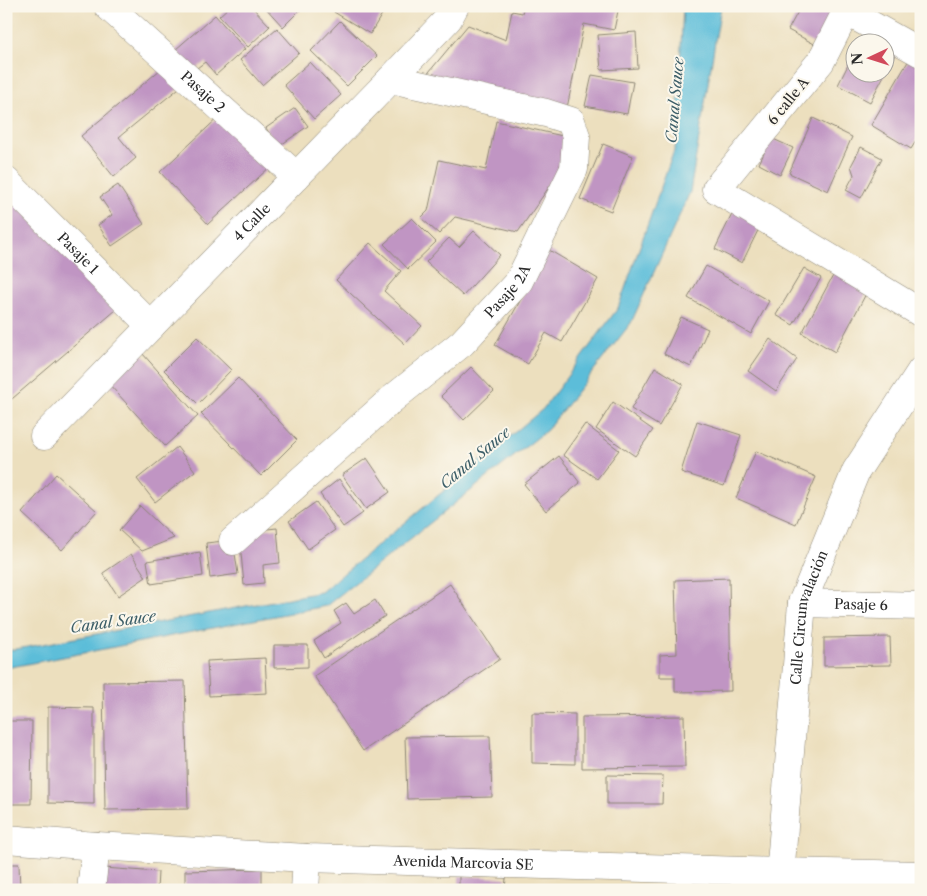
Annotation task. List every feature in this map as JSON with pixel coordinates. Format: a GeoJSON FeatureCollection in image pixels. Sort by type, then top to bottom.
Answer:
{"type":"FeatureCollection","features":[{"type":"Feature","properties":{"kind":"street","name":"Pasaje 2"},"geometry":{"type":"LineString","coordinates":[[108,6],[296,176]]}},
{"type":"Feature","properties":{"kind":"street","name":"4 Calle"},"geometry":{"type":"LineString","coordinates":[[44,436],[448,19],[455,6]]}},
{"type":"Feature","properties":{"kind":"street"},"geometry":{"type":"LineString","coordinates":[[848,9],[921,53]]}},
{"type":"Feature","properties":{"kind":"street","name":"6 calle A"},"geometry":{"type":"LineString","coordinates":[[848,9],[821,61],[716,190],[921,312]]}},
{"type":"Feature","properties":{"kind":"street","name":"Pasaje 2A"},"geometry":{"type":"LineString","coordinates":[[233,541],[391,400],[462,342],[519,281],[574,169],[576,136],[571,121],[546,113],[391,78]]}},
{"type":"Feature","properties":{"kind":"street","name":"Pasaje 1"},"geometry":{"type":"LineString","coordinates":[[6,181],[151,326]]}},
{"type":"Feature","properties":{"kind":"street","name":"Calle Circunvalación"},"geometry":{"type":"LineString","coordinates":[[779,881],[802,603],[856,470],[921,371]]}},
{"type":"Feature","properties":{"kind":"street","name":"Pasaje 6"},"geometry":{"type":"LineString","coordinates":[[802,603],[921,606]]}},
{"type":"Feature","properties":{"kind":"street","name":"Avenida Marcovia SE"},"geometry":{"type":"LineString","coordinates":[[6,839],[307,858],[779,881],[921,874]]}},
{"type":"Feature","properties":{"kind":"street"},"geometry":{"type":"LineString","coordinates":[[91,890],[96,846]]}},
{"type":"Feature","properties":{"kind":"street"},"geometry":{"type":"LineString","coordinates":[[305,890],[307,858]]}},
{"type":"Feature","properties":{"kind":"water"},"geometry":{"type":"Polygon","coordinates":[[[683,6],[721,6],[690,192],[631,323],[547,430],[326,606],[6,668],[6,651],[321,592],[543,409],[618,308],[676,145],[683,6]]]}},
{"type":"Feature","properties":{"kind":"building"},"geometry":{"type":"Polygon","coordinates":[[[230,6],[251,6],[270,26],[248,47],[219,16],[230,6]]]}},
{"type":"Feature","properties":{"kind":"building"},"geometry":{"type":"Polygon","coordinates":[[[264,6],[304,6],[283,27],[264,6]]]}},
{"type":"Feature","properties":{"kind":"building"},"geometry":{"type":"Polygon","coordinates":[[[338,6],[387,6],[370,34],[334,12],[338,6]]]}},
{"type":"Feature","properties":{"kind":"building"},"geometry":{"type":"Polygon","coordinates":[[[524,6],[619,6],[614,30],[584,24],[566,113],[419,84],[468,25],[506,40],[512,11],[522,13],[524,6]]]}},
{"type":"Feature","properties":{"kind":"building"},"geometry":{"type":"Polygon","coordinates":[[[801,6],[822,6],[837,14],[820,47],[788,30],[801,6]]]}},
{"type":"Feature","properties":{"kind":"building"},"geometry":{"type":"Polygon","coordinates":[[[215,15],[245,49],[216,75],[205,62],[193,71],[175,50],[215,15]]]}},
{"type":"Feature","properties":{"kind":"building"},"geometry":{"type":"Polygon","coordinates":[[[340,21],[377,56],[347,86],[311,51],[340,21]]]}},
{"type":"Feature","properties":{"kind":"building"},"geometry":{"type":"Polygon","coordinates":[[[277,28],[299,53],[262,85],[240,60],[277,28]]]}},
{"type":"Feature","properties":{"kind":"building"},"geometry":{"type":"Polygon","coordinates":[[[636,32],[638,68],[601,70],[598,35],[636,32]]]}},
{"type":"Feature","properties":{"kind":"building"},"geometry":{"type":"Polygon","coordinates":[[[910,58],[921,65],[921,133],[911,149],[871,125],[910,58]]]}},
{"type":"Feature","properties":{"kind":"building"},"geometry":{"type":"Polygon","coordinates":[[[310,62],[341,95],[314,119],[284,85],[310,62]]]}},
{"type":"Feature","properties":{"kind":"building"},"geometry":{"type":"Polygon","coordinates":[[[167,64],[184,84],[119,137],[136,158],[114,177],[81,136],[167,64]]]}},
{"type":"Feature","properties":{"kind":"building"},"geometry":{"type":"Polygon","coordinates":[[[844,73],[844,82],[881,82],[870,102],[838,85],[844,73]]]}},
{"type":"Feature","properties":{"kind":"building"},"geometry":{"type":"Polygon","coordinates":[[[592,75],[633,82],[627,114],[585,106],[592,75]]]}},
{"type":"Feature","properties":{"kind":"building"},"geometry":{"type":"Polygon","coordinates":[[[295,108],[308,126],[278,147],[266,128],[295,108]]]}},
{"type":"Feature","properties":{"kind":"building"},"geometry":{"type":"Polygon","coordinates":[[[223,113],[271,166],[208,224],[160,172],[223,113]]]}},
{"type":"Feature","properties":{"kind":"building"},"geometry":{"type":"Polygon","coordinates":[[[813,118],[852,137],[828,191],[789,173],[813,118]]]}},
{"type":"Feature","properties":{"kind":"building"},"geometry":{"type":"Polygon","coordinates":[[[496,121],[567,137],[558,174],[518,232],[455,217],[439,234],[421,218],[428,211],[439,160],[486,170],[496,121]]]}},
{"type":"Feature","properties":{"kind":"building"},"geometry":{"type":"Polygon","coordinates":[[[771,138],[793,148],[780,175],[759,164],[771,138]]]}},
{"type":"Feature","properties":{"kind":"building"},"geometry":{"type":"Polygon","coordinates":[[[603,144],[633,156],[611,211],[580,199],[603,144]]]}},
{"type":"Feature","properties":{"kind":"building"},"geometry":{"type":"Polygon","coordinates":[[[861,147],[882,158],[861,198],[846,190],[854,175],[851,166],[861,147]]]}},
{"type":"Feature","properties":{"kind":"building"},"geometry":{"type":"Polygon","coordinates":[[[6,168],[123,304],[6,404],[6,168]]]}},
{"type":"Feature","properties":{"kind":"building"},"geometry":{"type":"Polygon","coordinates":[[[118,185],[144,224],[112,246],[98,225],[112,215],[100,197],[118,185]]]}},
{"type":"Feature","properties":{"kind":"building"},"geometry":{"type":"Polygon","coordinates":[[[742,194],[769,208],[742,263],[715,249],[742,194]]]}},
{"type":"Feature","properties":{"kind":"building"},"geometry":{"type":"Polygon","coordinates":[[[412,218],[436,242],[408,269],[384,244],[412,218]]]}},
{"type":"Feature","properties":{"kind":"building"},"geometry":{"type":"Polygon","coordinates":[[[474,231],[500,255],[463,296],[426,262],[449,238],[459,247],[474,231]]]}},
{"type":"Feature","properties":{"kind":"building"},"geometry":{"type":"Polygon","coordinates":[[[370,243],[401,271],[384,291],[422,326],[405,344],[336,280],[370,243]]]}},
{"type":"Feature","properties":{"kind":"building"},"geometry":{"type":"Polygon","coordinates":[[[549,250],[598,279],[562,342],[546,333],[528,364],[495,345],[549,250]]]}},
{"type":"Feature","properties":{"kind":"building"},"geometry":{"type":"Polygon","coordinates":[[[706,266],[769,301],[751,334],[688,298],[706,266]]]}},
{"type":"Feature","properties":{"kind":"building"},"geometry":{"type":"Polygon","coordinates":[[[804,268],[821,278],[793,325],[776,315],[804,268]]]}},
{"type":"Feature","properties":{"kind":"building"},"geometry":{"type":"Polygon","coordinates":[[[835,272],[868,290],[835,352],[802,333],[835,272]]]}},
{"type":"Feature","properties":{"kind":"building"},"geometry":{"type":"Polygon","coordinates":[[[681,317],[708,329],[691,367],[664,354],[681,317]]]}},
{"type":"Feature","properties":{"kind":"building"},"geometry":{"type":"Polygon","coordinates":[[[197,337],[231,370],[198,404],[164,370],[197,337]]]}},
{"type":"Feature","properties":{"kind":"building"},"geometry":{"type":"Polygon","coordinates":[[[770,339],[797,359],[776,391],[748,371],[770,339]]]}},
{"type":"Feature","properties":{"kind":"building"},"geometry":{"type":"Polygon","coordinates":[[[142,353],[198,416],[165,446],[108,383],[142,353]]]}},
{"type":"Feature","properties":{"kind":"building"},"geometry":{"type":"Polygon","coordinates":[[[471,367],[494,391],[464,420],[441,396],[471,367]]]}},
{"type":"Feature","properties":{"kind":"building"},"geometry":{"type":"Polygon","coordinates":[[[655,367],[683,384],[659,426],[631,409],[655,367]]]}},
{"type":"Feature","properties":{"kind":"building"},"geometry":{"type":"Polygon","coordinates":[[[238,378],[297,440],[261,476],[201,414],[238,378]]]}},
{"type":"Feature","properties":{"kind":"building"},"geometry":{"type":"Polygon","coordinates":[[[613,402],[653,430],[635,456],[596,429],[613,402]]]}},
{"type":"Feature","properties":{"kind":"building"},"geometry":{"type":"Polygon","coordinates":[[[697,421],[741,435],[724,486],[681,472],[697,421]]]}},
{"type":"Feature","properties":{"kind":"building"},"geometry":{"type":"Polygon","coordinates":[[[585,424],[619,450],[597,479],[563,455],[585,424]]]}},
{"type":"Feature","properties":{"kind":"building"},"geometry":{"type":"Polygon","coordinates":[[[177,447],[195,471],[155,502],[137,479],[177,447]]]}},
{"type":"Feature","properties":{"kind":"building"},"geometry":{"type":"Polygon","coordinates":[[[756,451],[816,477],[796,524],[736,498],[756,451]]]}},
{"type":"Feature","properties":{"kind":"building"},"geometry":{"type":"Polygon","coordinates":[[[559,456],[580,483],[546,511],[524,484],[559,456]]]}},
{"type":"Feature","properties":{"kind":"building"},"geometry":{"type":"Polygon","coordinates":[[[367,458],[390,492],[366,509],[342,475],[367,458]]]}},
{"type":"Feature","properties":{"kind":"building"},"geometry":{"type":"Polygon","coordinates":[[[56,474],[97,511],[62,550],[22,513],[56,474]]]}},
{"type":"Feature","properties":{"kind":"building"},"geometry":{"type":"Polygon","coordinates":[[[339,479],[363,513],[343,527],[320,494],[339,479]]]}},
{"type":"Feature","properties":{"kind":"building"},"geometry":{"type":"Polygon","coordinates":[[[316,502],[335,530],[308,549],[289,521],[316,502]]]}},
{"type":"Feature","properties":{"kind":"building"},"geometry":{"type":"Polygon","coordinates":[[[140,506],[174,538],[142,551],[119,530],[140,506]]]}},
{"type":"Feature","properties":{"kind":"building"},"geometry":{"type":"Polygon","coordinates":[[[277,528],[280,563],[263,565],[264,583],[244,585],[239,532],[277,528]]]}},
{"type":"Feature","properties":{"kind":"building"},"geometry":{"type":"Polygon","coordinates":[[[233,540],[238,574],[210,578],[206,543],[233,540]]]}},
{"type":"Feature","properties":{"kind":"building"},"geometry":{"type":"Polygon","coordinates":[[[200,552],[203,576],[151,584],[147,561],[200,552]]]}},
{"type":"Feature","properties":{"kind":"building"},"geometry":{"type":"Polygon","coordinates":[[[131,554],[146,577],[118,596],[103,573],[131,554]]]}},
{"type":"Feature","properties":{"kind":"building"},"geometry":{"type":"Polygon","coordinates":[[[729,578],[731,691],[675,692],[675,677],[660,677],[660,655],[677,654],[675,580],[729,578]]]}},
{"type":"Feature","properties":{"kind":"building"},"geometry":{"type":"Polygon","coordinates":[[[450,584],[500,659],[363,751],[314,676],[450,584]]]}},
{"type":"Feature","properties":{"kind":"building"},"geometry":{"type":"Polygon","coordinates":[[[375,600],[385,616],[324,658],[314,641],[341,623],[334,611],[346,603],[354,614],[375,600]]]}},
{"type":"Feature","properties":{"kind":"building"},"geometry":{"type":"Polygon","coordinates":[[[890,637],[891,665],[824,666],[824,638],[890,637]]]}},
{"type":"Feature","properties":{"kind":"building"},"geometry":{"type":"Polygon","coordinates":[[[274,645],[308,645],[308,667],[274,668],[274,645]]]}},
{"type":"Feature","properties":{"kind":"building"},"geometry":{"type":"Polygon","coordinates":[[[265,658],[267,693],[209,696],[207,661],[265,658]]]}},
{"type":"Feature","properties":{"kind":"building"},"geometry":{"type":"Polygon","coordinates":[[[185,681],[188,809],[105,810],[103,682],[185,681]]]}},
{"type":"Feature","properties":{"kind":"building"},"geometry":{"type":"Polygon","coordinates":[[[48,707],[94,708],[94,804],[48,803],[48,707]]]}},
{"type":"Feature","properties":{"kind":"building"},"geometry":{"type":"Polygon","coordinates":[[[532,713],[575,714],[575,764],[532,763],[532,713]]]}},
{"type":"Feature","properties":{"kind":"building"},"geometry":{"type":"Polygon","coordinates":[[[684,716],[685,767],[582,768],[582,717],[684,716]]]}},
{"type":"Feature","properties":{"kind":"building"},"geometry":{"type":"Polygon","coordinates":[[[6,721],[32,721],[31,804],[6,804],[6,721]]]}},
{"type":"Feature","properties":{"kind":"building"},"geometry":{"type":"Polygon","coordinates":[[[490,736],[492,797],[407,799],[405,737],[490,736]]]}},
{"type":"Feature","properties":{"kind":"building"},"geometry":{"type":"Polygon","coordinates":[[[607,775],[663,776],[662,804],[607,804],[607,775]]]}},
{"type":"Feature","properties":{"kind":"building"},"geometry":{"type":"Polygon","coordinates":[[[6,864],[19,864],[20,890],[6,890],[6,864]]]}},
{"type":"Feature","properties":{"kind":"building"},"geometry":{"type":"Polygon","coordinates":[[[104,868],[158,872],[157,890],[102,890],[104,868]]]}},
{"type":"Feature","properties":{"kind":"building"},"geometry":{"type":"Polygon","coordinates":[[[262,869],[262,890],[185,890],[185,871],[262,869]]]}},
{"type":"Feature","properties":{"kind":"building"},"geometry":{"type":"Polygon","coordinates":[[[459,876],[506,878],[505,890],[459,890],[459,876]]]}},
{"type":"Feature","properties":{"kind":"water label","name":"Canal Sauce"},"geometry":{"type":"Point","coordinates":[675,100]}},
{"type":"Feature","properties":{"kind":"water label","name":"Canal Sauce"},"geometry":{"type":"Point","coordinates":[475,458]}},
{"type":"Feature","properties":{"kind":"water label","name":"Canal Sauce"},"geometry":{"type":"Point","coordinates":[113,622]}}]}
